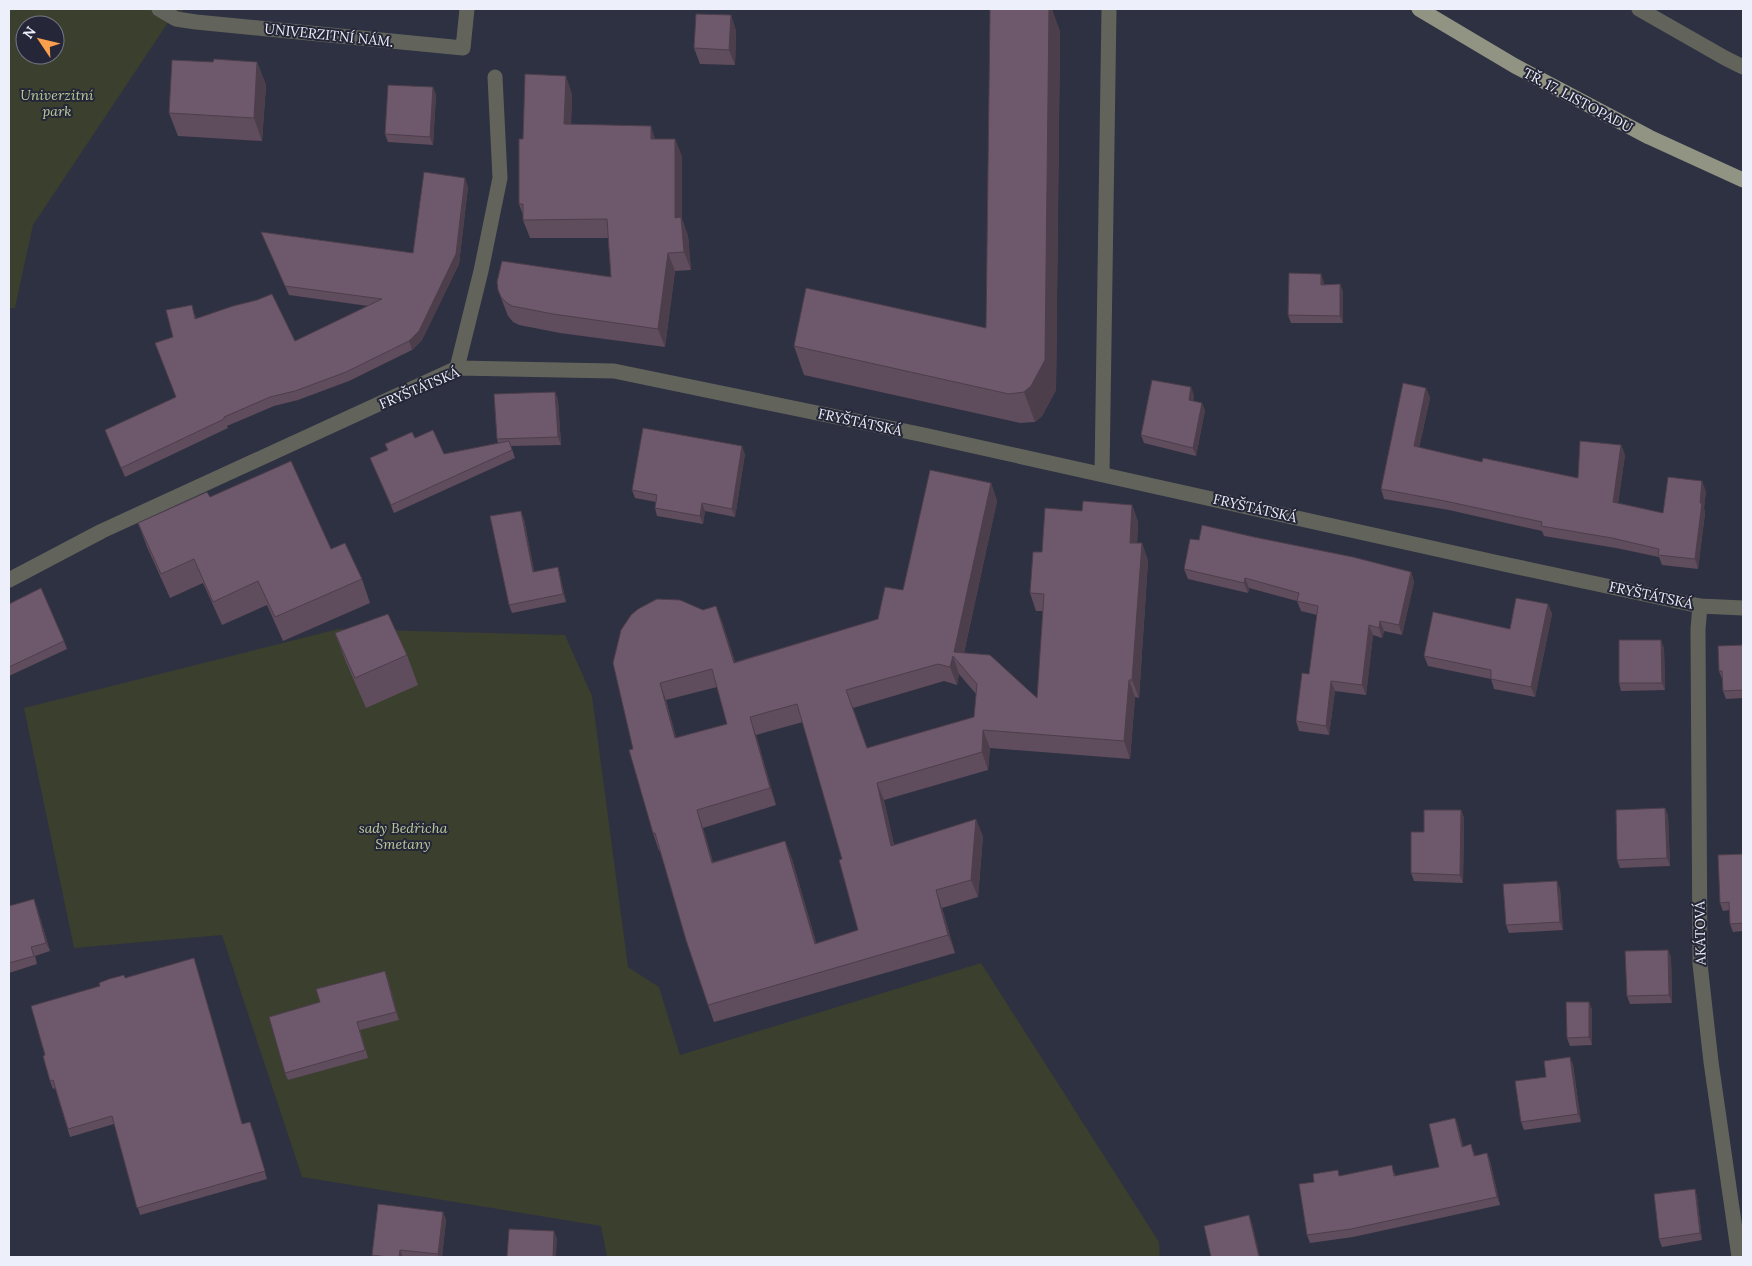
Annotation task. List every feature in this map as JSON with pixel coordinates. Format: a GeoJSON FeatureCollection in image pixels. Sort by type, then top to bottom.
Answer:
{"type":"FeatureCollection","features":[{"type":"Feature","properties":{"kind":"main road","name":"TŘ. 17. LISTOPADU"},"geometry":{"type":"LineString","coordinates":[[1419,9],[1516,66],[1641,133],[1743,180]]}},
{"type":"Feature","properties":{"kind":"street","name":"UNIVERZITNÍ NÁM."},"geometry":{"type":"LineString","coordinates":[[159,9],[176,19],[196,22],[463,48],[467,9]]}},
{"type":"Feature","properties":{"kind":"street"},"geometry":{"type":"LineString","coordinates":[[1102,474],[1109,9]]}},
{"type":"Feature","properties":{"kind":"street"},"geometry":{"type":"LineString","coordinates":[[1640,9],[1743,67]]}},
{"type":"Feature","properties":{"kind":"street"},"geometry":{"type":"LineString","coordinates":[[457,368],[481,271],[500,178],[495,77]]}},
{"type":"Feature","properties":{"kind":"street","name":"FRYŠTÁTSKÁ"},"geometry":{"type":"LineString","coordinates":[[9,580],[102,531],[457,368],[614,371],[778,404],[1102,474],[1700,606],[1743,608]]}},
{"type":"Feature","properties":{"kind":"street","name":"AKÁTOVÁ"},"geometry":{"type":"LineString","coordinates":[[1700,606],[1698,628],[1700,964],[1711,1062],[1739,1257]]}},
{"type":"Feature","properties":{"kind":"green space","name":"Univerzitní park"},"geometry":{"type":"Polygon","coordinates":[[[9,9],[185,9],[169,21],[33,225],[15,308],[9,308],[9,9]]]}},
{"type":"Feature","properties":{"kind":"green space","name":"sady Bedřicha Smetany"},"geometry":{"type":"Polygon","coordinates":[[[338,629],[565,635],[592,696],[628,967],[659,987],[680,1055],[981,963],[1159,1242],[1160,1257],[607,1257],[601,1226],[302,1177],[222,935],[74,948],[24,708],[338,629]]]}},
{"type":"Feature","properties":{"kind":"building"},"geometry":{"type":"Polygon","coordinates":[[[990,9],[1049,9],[1045,360],[1031,386],[1024,392],[1009,394],[794,346],[806,288],[986,328],[990,9]]]}},
{"type":"Feature","properties":{"kind":"building"},"geometry":{"type":"Polygon","coordinates":[[[696,14],[731,15],[729,50],[694,48],[696,14]]]}},
{"type":"Feature","properties":{"kind":"building"},"geometry":{"type":"Polygon","coordinates":[[[214,59],[257,62],[254,118],[169,113],[172,60],[213,62],[214,59]]]}},
{"type":"Feature","properties":{"kind":"building"},"geometry":{"type":"Polygon","coordinates":[[[525,74],[566,76],[564,124],[651,126],[651,139],[675,139],[675,218],[681,217],[684,252],[668,253],[658,329],[553,314],[512,306],[501,297],[497,282],[502,261],[611,277],[607,219],[523,220],[523,204],[519,204],[519,139],[523,139],[525,74]]]}},
{"type":"Feature","properties":{"kind":"building"},"geometry":{"type":"Polygon","coordinates":[[[388,85],[433,87],[430,137],[385,134],[388,85]]]}},
{"type":"Feature","properties":{"kind":"building"},"geometry":{"type":"Polygon","coordinates":[[[424,172],[465,178],[456,254],[419,331],[409,341],[346,372],[295,391],[270,397],[224,417],[224,419],[121,468],[105,430],[176,397],[155,343],[173,337],[166,310],[192,305],[195,319],[272,294],[295,341],[382,299],[285,286],[261,232],[413,253],[424,172]]]}},
{"type":"Feature","properties":{"kind":"building"},"geometry":{"type":"Polygon","coordinates":[[[1289,273],[1321,274],[1321,285],[1340,284],[1340,316],[1288,315],[1289,273]]]}},
{"type":"Feature","properties":{"kind":"building"},"geometry":{"type":"Polygon","coordinates":[[[1152,380],[1191,387],[1189,400],[1202,403],[1193,448],[1141,435],[1152,380]]]}},
{"type":"Feature","properties":{"kind":"building"},"geometry":{"type":"Polygon","coordinates":[[[1403,383],[1426,388],[1414,446],[1482,462],[1483,458],[1578,478],[1580,441],[1621,445],[1613,502],[1663,513],[1668,477],[1702,481],[1700,503],[1702,503],[1695,559],[1658,555],[1659,549],[1612,538],[1541,526],[1542,522],[1381,489],[1403,383]]]}},
{"type":"Feature","properties":{"kind":"building"},"geometry":{"type":"Polygon","coordinates":[[[555,392],[558,437],[497,439],[494,394],[555,392]]]}},
{"type":"Feature","properties":{"kind":"building"},"geometry":{"type":"Polygon","coordinates":[[[643,428],[742,446],[732,509],[702,503],[700,516],[655,508],[657,495],[632,490],[643,428]]]}},
{"type":"Feature","properties":{"kind":"building"},"geometry":{"type":"Polygon","coordinates":[[[433,430],[444,454],[509,441],[512,450],[391,505],[370,458],[388,450],[385,444],[412,432],[415,438],[433,430]]]}},
{"type":"Feature","properties":{"kind":"building"},"geometry":{"type":"Polygon","coordinates":[[[291,461],[331,549],[345,543],[362,579],[275,617],[258,581],[213,602],[194,559],[161,574],[138,523],[207,492],[210,497],[291,461]]]}},
{"type":"Feature","properties":{"kind":"building"},"geometry":{"type":"Polygon","coordinates":[[[930,470],[991,483],[954,652],[990,655],[1037,698],[1044,594],[1030,593],[1033,552],[1042,552],[1045,508],[1082,511],[1083,501],[1132,505],[1130,543],[1142,543],[1132,680],[1129,680],[1124,741],[983,730],[982,752],[877,783],[891,846],[976,819],[971,880],[936,890],[948,935],[708,1005],[686,940],[629,750],[633,749],[613,663],[621,630],[631,615],[657,599],[680,600],[703,610],[716,606],[734,663],[878,619],[885,587],[903,590],[930,470]],[[953,656],[950,667],[938,664],[846,690],[867,748],[974,717],[977,684],[953,656]],[[712,669],[660,683],[675,738],[727,724],[712,669]],[[797,704],[750,717],[770,788],[697,810],[712,863],[785,841],[815,944],[858,930],[839,860],[842,859],[797,704]]]}},
{"type":"Feature","properties":{"kind":"building"},"geometry":{"type":"Polygon","coordinates":[[[521,511],[533,572],[558,567],[563,594],[509,605],[490,516],[521,511]]]}},
{"type":"Feature","properties":{"kind":"building"},"geometry":{"type":"Polygon","coordinates":[[[1202,525],[1353,557],[1411,572],[1399,625],[1380,621],[1379,628],[1369,625],[1362,685],[1331,681],[1326,726],[1296,721],[1302,673],[1309,674],[1318,606],[1297,601],[1299,593],[1245,578],[1244,583],[1184,569],[1190,539],[1199,540],[1202,525]]]}},
{"type":"Feature","properties":{"kind":"building"},"geometry":{"type":"Polygon","coordinates":[[[41,588],[64,641],[9,667],[9,604],[41,588]]]}},
{"type":"Feature","properties":{"kind":"building"},"geometry":{"type":"Polygon","coordinates":[[[1516,598],[1548,604],[1531,687],[1491,679],[1491,670],[1424,656],[1433,612],[1510,629],[1516,598]]]}},
{"type":"Feature","properties":{"kind":"building"},"geometry":{"type":"Polygon","coordinates":[[[388,614],[407,655],[355,678],[335,633],[388,614]]]}},
{"type":"Feature","properties":{"kind":"building"},"geometry":{"type":"Polygon","coordinates":[[[1619,640],[1661,640],[1662,683],[1619,683],[1619,640]]]}},
{"type":"Feature","properties":{"kind":"building"},"geometry":{"type":"Polygon","coordinates":[[[1743,645],[1743,690],[1723,691],[1722,671],[1719,671],[1718,646],[1743,645]]]}},
{"type":"Feature","properties":{"kind":"building"},"geometry":{"type":"Polygon","coordinates":[[[1665,808],[1667,858],[1617,860],[1616,810],[1665,808]]]}},
{"type":"Feature","properties":{"kind":"building"},"geometry":{"type":"Polygon","coordinates":[[[1424,810],[1461,810],[1460,875],[1411,873],[1411,832],[1424,832],[1424,810]]]}},
{"type":"Feature","properties":{"kind":"building"},"geometry":{"type":"Polygon","coordinates":[[[1743,854],[1743,923],[1730,924],[1729,902],[1720,903],[1718,855],[1743,854]]]}},
{"type":"Feature","properties":{"kind":"building"},"geometry":{"type":"Polygon","coordinates":[[[1557,881],[1560,922],[1506,925],[1503,884],[1557,881]]]}},
{"type":"Feature","properties":{"kind":"building"},"geometry":{"type":"Polygon","coordinates":[[[34,899],[46,943],[31,947],[34,956],[9,963],[9,906],[34,899]]]}},
{"type":"Feature","properties":{"kind":"building"},"geometry":{"type":"Polygon","coordinates":[[[1668,950],[1669,995],[1627,996],[1625,951],[1668,950]]]}},
{"type":"Feature","properties":{"kind":"building"},"geometry":{"type":"Polygon","coordinates":[[[194,958],[242,1124],[250,1122],[265,1171],[137,1208],[112,1116],[68,1129],[53,1080],[50,1081],[43,1056],[45,1055],[31,1006],[100,986],[99,983],[109,979],[124,975],[125,978],[194,958]]]}},
{"type":"Feature","properties":{"kind":"building"},"geometry":{"type":"Polygon","coordinates":[[[385,971],[396,1012],[357,1022],[365,1050],[285,1073],[269,1017],[320,1002],[316,989],[385,971]]]}},
{"type":"Feature","properties":{"kind":"building"},"geometry":{"type":"Polygon","coordinates":[[[1566,1002],[1589,1002],[1589,1037],[1567,1038],[1566,1002]]]}},
{"type":"Feature","properties":{"kind":"building"},"geometry":{"type":"Polygon","coordinates":[[[1570,1057],[1578,1114],[1521,1122],[1515,1081],[1546,1077],[1544,1061],[1570,1057]]]}},
{"type":"Feature","properties":{"kind":"building"},"geometry":{"type":"Polygon","coordinates":[[[1455,1118],[1462,1147],[1471,1144],[1474,1156],[1487,1153],[1497,1197],[1351,1229],[1307,1235],[1299,1184],[1314,1182],[1313,1174],[1338,1170],[1339,1176],[1392,1165],[1394,1176],[1439,1167],[1429,1124],[1455,1118]]]}},
{"type":"Feature","properties":{"kind":"building"},"geometry":{"type":"Polygon","coordinates":[[[1695,1189],[1700,1233],[1659,1239],[1654,1194],[1695,1189]]]}},
{"type":"Feature","properties":{"kind":"building"},"geometry":{"type":"Polygon","coordinates":[[[378,1204],[443,1212],[438,1254],[400,1250],[399,1257],[372,1255],[378,1204]]]}},
{"type":"Feature","properties":{"kind":"building"},"geometry":{"type":"Polygon","coordinates":[[[1249,1215],[1259,1257],[1211,1257],[1204,1226],[1249,1215]]]}},
{"type":"Feature","properties":{"kind":"building"},"geometry":{"type":"Polygon","coordinates":[[[509,1229],[554,1231],[553,1257],[507,1257],[509,1229]]]}}]}
